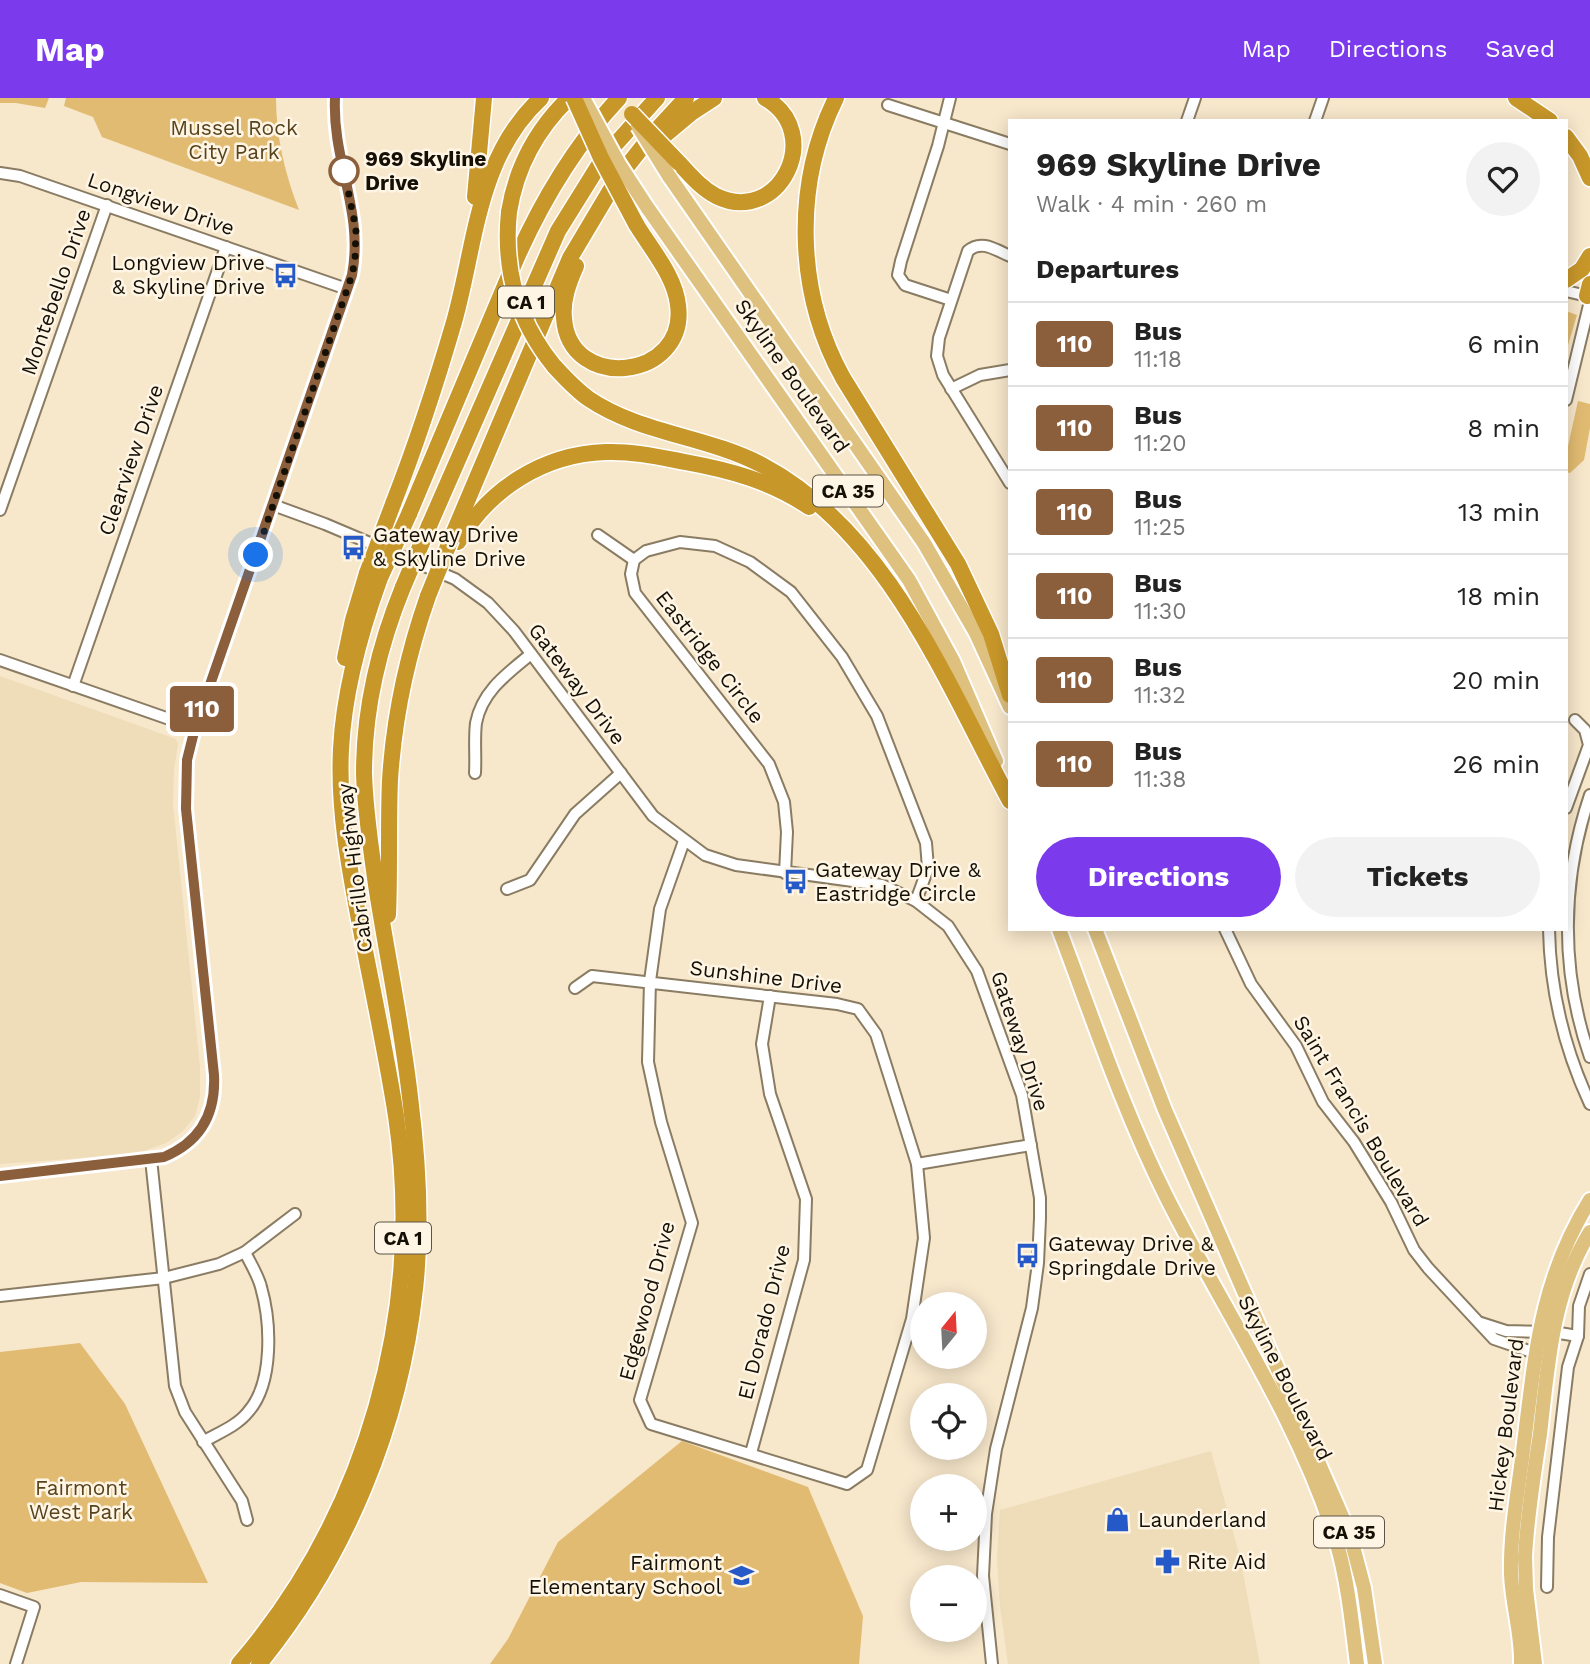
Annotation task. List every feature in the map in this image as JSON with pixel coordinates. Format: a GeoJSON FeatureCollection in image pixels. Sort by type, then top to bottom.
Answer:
{"type":"FeatureCollection","features":[{"type":"Feature","properties":{"kind":"highway"},"geometry":{"type":"LineString","coordinates":[[463,282],[484,98]]}},
{"type":"Feature","properties":{"kind":"highway"},"geometry":{"type":"LineString","coordinates":[[374,575],[393,504],[436,382],[493,166],[513,130],[541,98]]}},
{"type":"Feature","properties":{"kind":"highway"},"geometry":{"type":"LineString","coordinates":[[602,203],[570,280],[565,299],[564,318],[568,334],[581,353],[597,364],[610,368],[635,367],[656,358],[670,342],[678,323],[679,307],[674,289],[636,225],[571,98],[548,121],[530,149],[517,178],[509,212],[508,253],[517,301],[533,337],[554,366],[582,394],[614,413],[733,451],[781,476],[811,496],[836,518],[872,561],[927,646],[1008,795]]}},
{"type":"Feature","properties":{"kind":"highway","name":"CA 1"},"geometry":{"type":"LineString","coordinates":[[374,575],[409,514],[536,216],[570,159],[621,98]]}},
{"type":"Feature","properties":{"kind":"highway","name":"Cabrillo Highway"},"geometry":{"type":"LineString","coordinates":[[259,1664],[301,1607],[326,1567],[351,1517],[382,1443],[405,1354],[415,1287],[417,1183],[410,1096],[366,815],[365,749],[369,706],[378,663],[403,587],[558,231],[604,158],[657,98]]}},
{"type":"Feature","properties":{"kind":"highway"},"geometry":{"type":"LineString","coordinates":[[386,952],[390,780],[396,718],[406,667],[431,597],[561,275],[617,179],[686,98]]}},
{"type":"Feature","properties":{"kind":"highway"},"geometry":{"type":"LineString","coordinates":[[617,179],[674,126],[714,98]]}},
{"type":"Feature","properties":{"kind":"highway"},"geometry":{"type":"LineString","coordinates":[[632,114],[674,169],[720,198],[746,201],[758,199],[770,192],[786,175],[792,161],[792,131],[775,104],[765,98]]}},
{"type":"Feature","properties":{"kind":"highway"},"geometry":{"type":"LineString","coordinates":[[836,98],[817,146],[807,205],[807,254],[817,314],[843,378],[958,564],[991,634],[1008,689]]}},
{"type":"Feature","properties":{"kind":"highway"},"geometry":{"type":"LineString","coordinates":[[1516,98],[1547,119]]}},
{"type":"Feature","properties":{"kind":"highway"},"geometry":{"type":"LineString","coordinates":[[1568,140],[1590,178]]}},
{"type":"Feature","properties":{"kind":"highway"},"geometry":{"type":"LineString","coordinates":[[1568,279],[1580,272],[1590,256]]}},
{"type":"Feature","properties":{"kind":"highway"},"geometry":{"type":"LineString","coordinates":[[454,541],[486,505],[523,476],[570,457],[615,452],[710,466],[770,485],[822,517],[872,561]]}},
{"type":"Feature","properties":{"kind":"highway","name":"Cabrillo Highway"},"geometry":{"type":"LineString","coordinates":[[240,1664],[301,1578],[351,1480],[383,1385],[400,1286],[403,1207],[397,1129],[346,851],[338,728],[344,663],[353,620],[374,575]]}},
{"type":"Feature","properties":{"kind":"main road","name":"Skyline Boulevard"},"geometry":{"type":"LineString","coordinates":[[583,98],[619,164],[647,207],[909,580],[965,686],[1008,794]]}},
{"type":"Feature","properties":{"kind":"main road"},"geometry":{"type":"LineString","coordinates":[[621,98],[632,114]]}},
{"type":"Feature","properties":{"kind":"main road","name":"Skyline Boulevard"},"geometry":{"type":"LineString","coordinates":[[674,169],[924,543],[976,633],[1008,703]]}},
{"type":"Feature","properties":{"kind":"main road","name":"Skyline Boulevard"},"geometry":{"type":"LineString","coordinates":[[1060,931],[1139,1139],[1175,1214],[1252,1354],[1320,1498],[1341,1561],[1357,1664]]}},
{"type":"Feature","properties":{"kind":"main road","name":"Skyline Boulevard"},"geometry":{"type":"LineString","coordinates":[[1096,931],[1160,1099],[1350,1535],[1364,1588],[1375,1664]]}},
{"type":"Feature","properties":{"kind":"main road","name":"Hickey Boulevard"},"geometry":{"type":"LineString","coordinates":[[1535,1664],[1525,1557],[1546,1333],[1546,1298],[1557,1266],[1590,1200]]}},
{"type":"Feature","properties":{"kind":"main road","name":"Hickey Boulevard"},"geometry":{"type":"LineString","coordinates":[[1521,1664],[1521,1647],[1512,1594],[1511,1551],[1535,1353],[1590,1232]]}},
{"type":"Feature","properties":{"kind":"street"},"geometry":{"type":"LineString","coordinates":[[0,1176],[151,1160],[177,1151],[197,1135],[211,1111],[215,1087],[186,801],[187,760],[195,728],[355,260],[356,229],[337,141],[335,98]]}},
{"type":"Feature","properties":{"kind":"street"},"geometry":{"type":"LineString","coordinates":[[950,98],[898,275],[905,285],[951,300]]}},
{"type":"Feature","properties":{"kind":"street"},"geometry":{"type":"LineString","coordinates":[[1188,119],[1195,98]]}},
{"type":"Feature","properties":{"kind":"street"},"geometry":{"type":"LineString","coordinates":[[1316,119],[1323,98]]}},
{"type":"Feature","properties":{"kind":"street"},"geometry":{"type":"LineString","coordinates":[[888,105],[1008,143]]}},
{"type":"Feature","properties":{"kind":"street","name":"Longview Drive"},"geometry":{"type":"LineString","coordinates":[[0,173],[20,176],[107,205],[347,289]]}},
{"type":"Feature","properties":{"kind":"street","name":"Montebello Drive"},"geometry":{"type":"LineString","coordinates":[[0,510],[107,205]]}},
{"type":"Feature","properties":{"kind":"street"},"geometry":{"type":"LineString","coordinates":[[1008,255],[984,246],[971,248],[951,300],[937,350],[940,369],[1008,480]]}},
{"type":"Feature","properties":{"kind":"street","name":"Clearview Drive"},"geometry":{"type":"LineString","coordinates":[[73,686],[226,247]]}},
{"type":"Feature","properties":{"kind":"street"},"geometry":{"type":"LineString","coordinates":[[1568,291],[1589,294],[1568,391]]}},
{"type":"Feature","properties":{"kind":"street"},"geometry":{"type":"LineString","coordinates":[[951,389],[980,375],[1008,370]]}},
{"type":"Feature","properties":{"kind":"street","name":"Gateway Drive"},"geometry":{"type":"LineString","coordinates":[[273,505],[455,579],[488,603],[514,631],[653,816],[705,855],[736,865],[882,885],[916,901],[948,926],[978,971],[1022,1095],[1040,1198],[1040,1240],[1028,1330],[996,1449],[984,1532],[985,1599],[992,1664]]}},
{"type":"Feature","properties":{"kind":"street"},"geometry":{"type":"LineString","coordinates":[[598,535],[634,560],[646,551],[680,542],[715,546],[750,562],[791,592],[842,657],[877,716],[926,843],[928,868],[916,901]]}},
{"type":"Feature","properties":{"kind":"street","name":"Eastridge Circle"},"geometry":{"type":"LineString","coordinates":[[634,560],[631,574],[635,593],[769,764],[784,802],[787,832],[785,873]]}},
{"type":"Feature","properties":{"kind":"street"},"geometry":{"type":"LineString","coordinates":[[475,774],[476,724],[482,704],[494,685],[531,654]]}},
{"type":"Feature","properties":{"kind":"street"},"geometry":{"type":"LineString","coordinates":[[0,660],[195,728]]}},
{"type":"Feature","properties":{"kind":"street"},"geometry":{"type":"LineString","coordinates":[[1571,717],[1590,729]]}},
{"type":"Feature","properties":{"kind":"street"},"geometry":{"type":"LineString","coordinates":[[1568,803],[1589,745],[1585,730],[1571,717]]}},
{"type":"Feature","properties":{"kind":"street"},"geometry":{"type":"LineString","coordinates":[[507,889],[530,880],[575,814],[621,774]]}},
{"type":"Feature","properties":{"kind":"street"},"geometry":{"type":"LineString","coordinates":[[1568,919],[1572,866],[1579,829],[1590,795]]}},
{"type":"Feature","properties":{"kind":"street","name":"Edgewood Drive"},"geometry":{"type":"LineString","coordinates":[[684,841],[660,909],[650,981],[648,1062],[661,1122],[692,1223],[640,1400],[652,1424],[751,1452],[847,1484],[867,1470]]}},
{"type":"Feature","properties":{"kind":"street","name":"Saint Francis Boulevard"},"geometry":{"type":"LineString","coordinates":[[1226,931],[1251,984],[1296,1046],[1323,1102],[1354,1142],[1391,1202],[1414,1250],[1494,1339],[1535,1353]]}},
{"type":"Feature","properties":{"kind":"street"},"geometry":{"type":"LineString","coordinates":[[1549,931],[1559,1017],[1572,1060],[1590,1104]]}},
{"type":"Feature","properties":{"kind":"street"},"geometry":{"type":"LineString","coordinates":[[1567,931],[1574,997],[1590,1057]]}},
{"type":"Feature","properties":{"kind":"street","name":"Sunshine Drive"},"geometry":{"type":"LineString","coordinates":[[575,988],[592,976],[650,981],[858,1009],[876,1034],[917,1164],[924,1238],[912,1319],[867,1470]]}},
{"type":"Feature","properties":{"kind":"street","name":"El Dorado Drive"},"geometry":{"type":"LineString","coordinates":[[751,1452],[804,1260],[806,1199],[770,1094],[762,1044],[770,996]]}},
{"type":"Feature","properties":{"kind":"street"},"geometry":{"type":"LineString","coordinates":[[917,1164],[1031,1145]]}},
{"type":"Feature","properties":{"kind":"street"},"geometry":{"type":"LineString","coordinates":[[151,1160],[174,1386],[184,1412],[242,1501],[247,1520]]}},
{"type":"Feature","properties":{"kind":"street"},"geometry":{"type":"LineString","coordinates":[[0,1296],[164,1278],[219,1264],[245,1252],[295,1214]]}},
{"type":"Feature","properties":{"kind":"street"},"geometry":{"type":"LineString","coordinates":[[203,1442],[241,1420],[249,1412],[260,1396],[268,1370],[266,1311],[261,1285],[245,1252]]}},
{"type":"Feature","properties":{"kind":"street"},"geometry":{"type":"LineString","coordinates":[[1547,1587],[1553,1484],[1569,1367],[1578,1336],[1578,1310],[1590,1274]]}},
{"type":"Feature","properties":{"kind":"street","name":"Saint Francis Boulevard"},"geometry":{"type":"LineString","coordinates":[[1480,1322],[1506,1331],[1578,1336]]}},
{"type":"Feature","properties":{"kind":"street"},"geometry":{"type":"LineString","coordinates":[[0,1595],[34,1607],[16,1664]]}},
{"type":"Feature","properties":{"kind":"shaded area"},"geometry":{"type":"Polygon","coordinates":[[[0,676],[176,739],[178,744],[173,804],[200,1067],[200,1097],[195,1116],[183,1131],[166,1143],[136,1154],[0,1164],[0,676]]]}},
{"type":"Feature","properties":{"kind":"shaded area"},"geometry":{"type":"Polygon","coordinates":[[[1211,1451],[1240,1557],[1260,1664],[1008,1664],[997,1558],[1000,1510],[1211,1451]]]}},
{"type":"Feature","properties":{"kind":"green space"},"geometry":{"type":"Polygon","coordinates":[[[0,98],[49,98],[45,108],[0,103],[0,98]]]}},
{"type":"Feature","properties":{"kind":"green space","name":"Mussel Rock City Park"},"geometry":{"type":"Polygon","coordinates":[[[66,98],[276,98],[282,155],[299,210],[102,137],[93,117],[64,106],[66,98]]]}},
{"type":"Feature","properties":{"kind":"green space"},"geometry":{"type":"Polygon","coordinates":[[[1568,312],[1577,315],[1568,345],[1568,312]]]}},
{"type":"Feature","properties":{"kind":"green space"},"geometry":{"type":"Polygon","coordinates":[[[1578,401],[1590,404],[1590,428],[1584,460],[1570,473],[1568,446],[1578,401]]]}},
{"type":"Feature","properties":{"kind":"green space","name":"Fairmont West Park"},"geometry":{"type":"Polygon","coordinates":[[[80,1343],[125,1404],[208,1583],[81,1582],[27,1593],[0,1583],[0,1352],[80,1343]]]}},
{"type":"Feature","properties":{"kind":"green space"},"geometry":{"type":"Polygon","coordinates":[[[682,1441],[808,1487],[863,1616],[859,1664],[490,1664],[508,1639],[558,1542],[682,1441]]]}},
{"type":"Feature","properties":{"kind":"bus line","name":"110"},"geometry":{"type":"LineString","coordinates":[[0,1176],[164,1157],[188,1144],[205,1124],[211,1111],[215,1087],[186,809],[187,760],[195,728],[352,275],[356,229],[337,141],[335,98]]}},
{"type":"Feature","properties":{"kind":"place","name":"969 Skyline Drive"},"geometry":{"type":"Point","coordinates":[344,171]}},
{"type":"Feature","properties":{"kind":"place","name":"Longview Drive & Skyline Drive"},"geometry":{"type":"Point","coordinates":[285,275]}},
{"type":"Feature","properties":{"kind":"place","name":"Gateway Drive & Skyline Drive"},"geometry":{"type":"Point","coordinates":[353,547]}},
{"type":"Feature","properties":{"kind":"place","name":"Gateway Drive & Eastridge Circle"},"geometry":{"type":"Point","coordinates":[795,882]}},
{"type":"Feature","properties":{"kind":"place","name":"Gateway Drive & Springdale Drive"},"geometry":{"type":"Point","coordinates":[1028,1256]}},
{"type":"Feature","properties":{"kind":"place","name":"Launderland"},"geometry":{"type":"Point","coordinates":[1118,1520]}},
{"type":"Feature","properties":{"kind":"place","name":"Rite Aid"},"geometry":{"type":"Point","coordinates":[1167,1562]}},
{"type":"Feature","properties":{"kind":"place","name":"Fairmont Elementary School"},"geometry":{"type":"Point","coordinates":[742,1575]}},
{"type":"Feature","properties":{"kind":"route"},"geometry":{"type":"LineString","coordinates":[[256,555],[352,275],[356,229],[344,171]]}}]}
